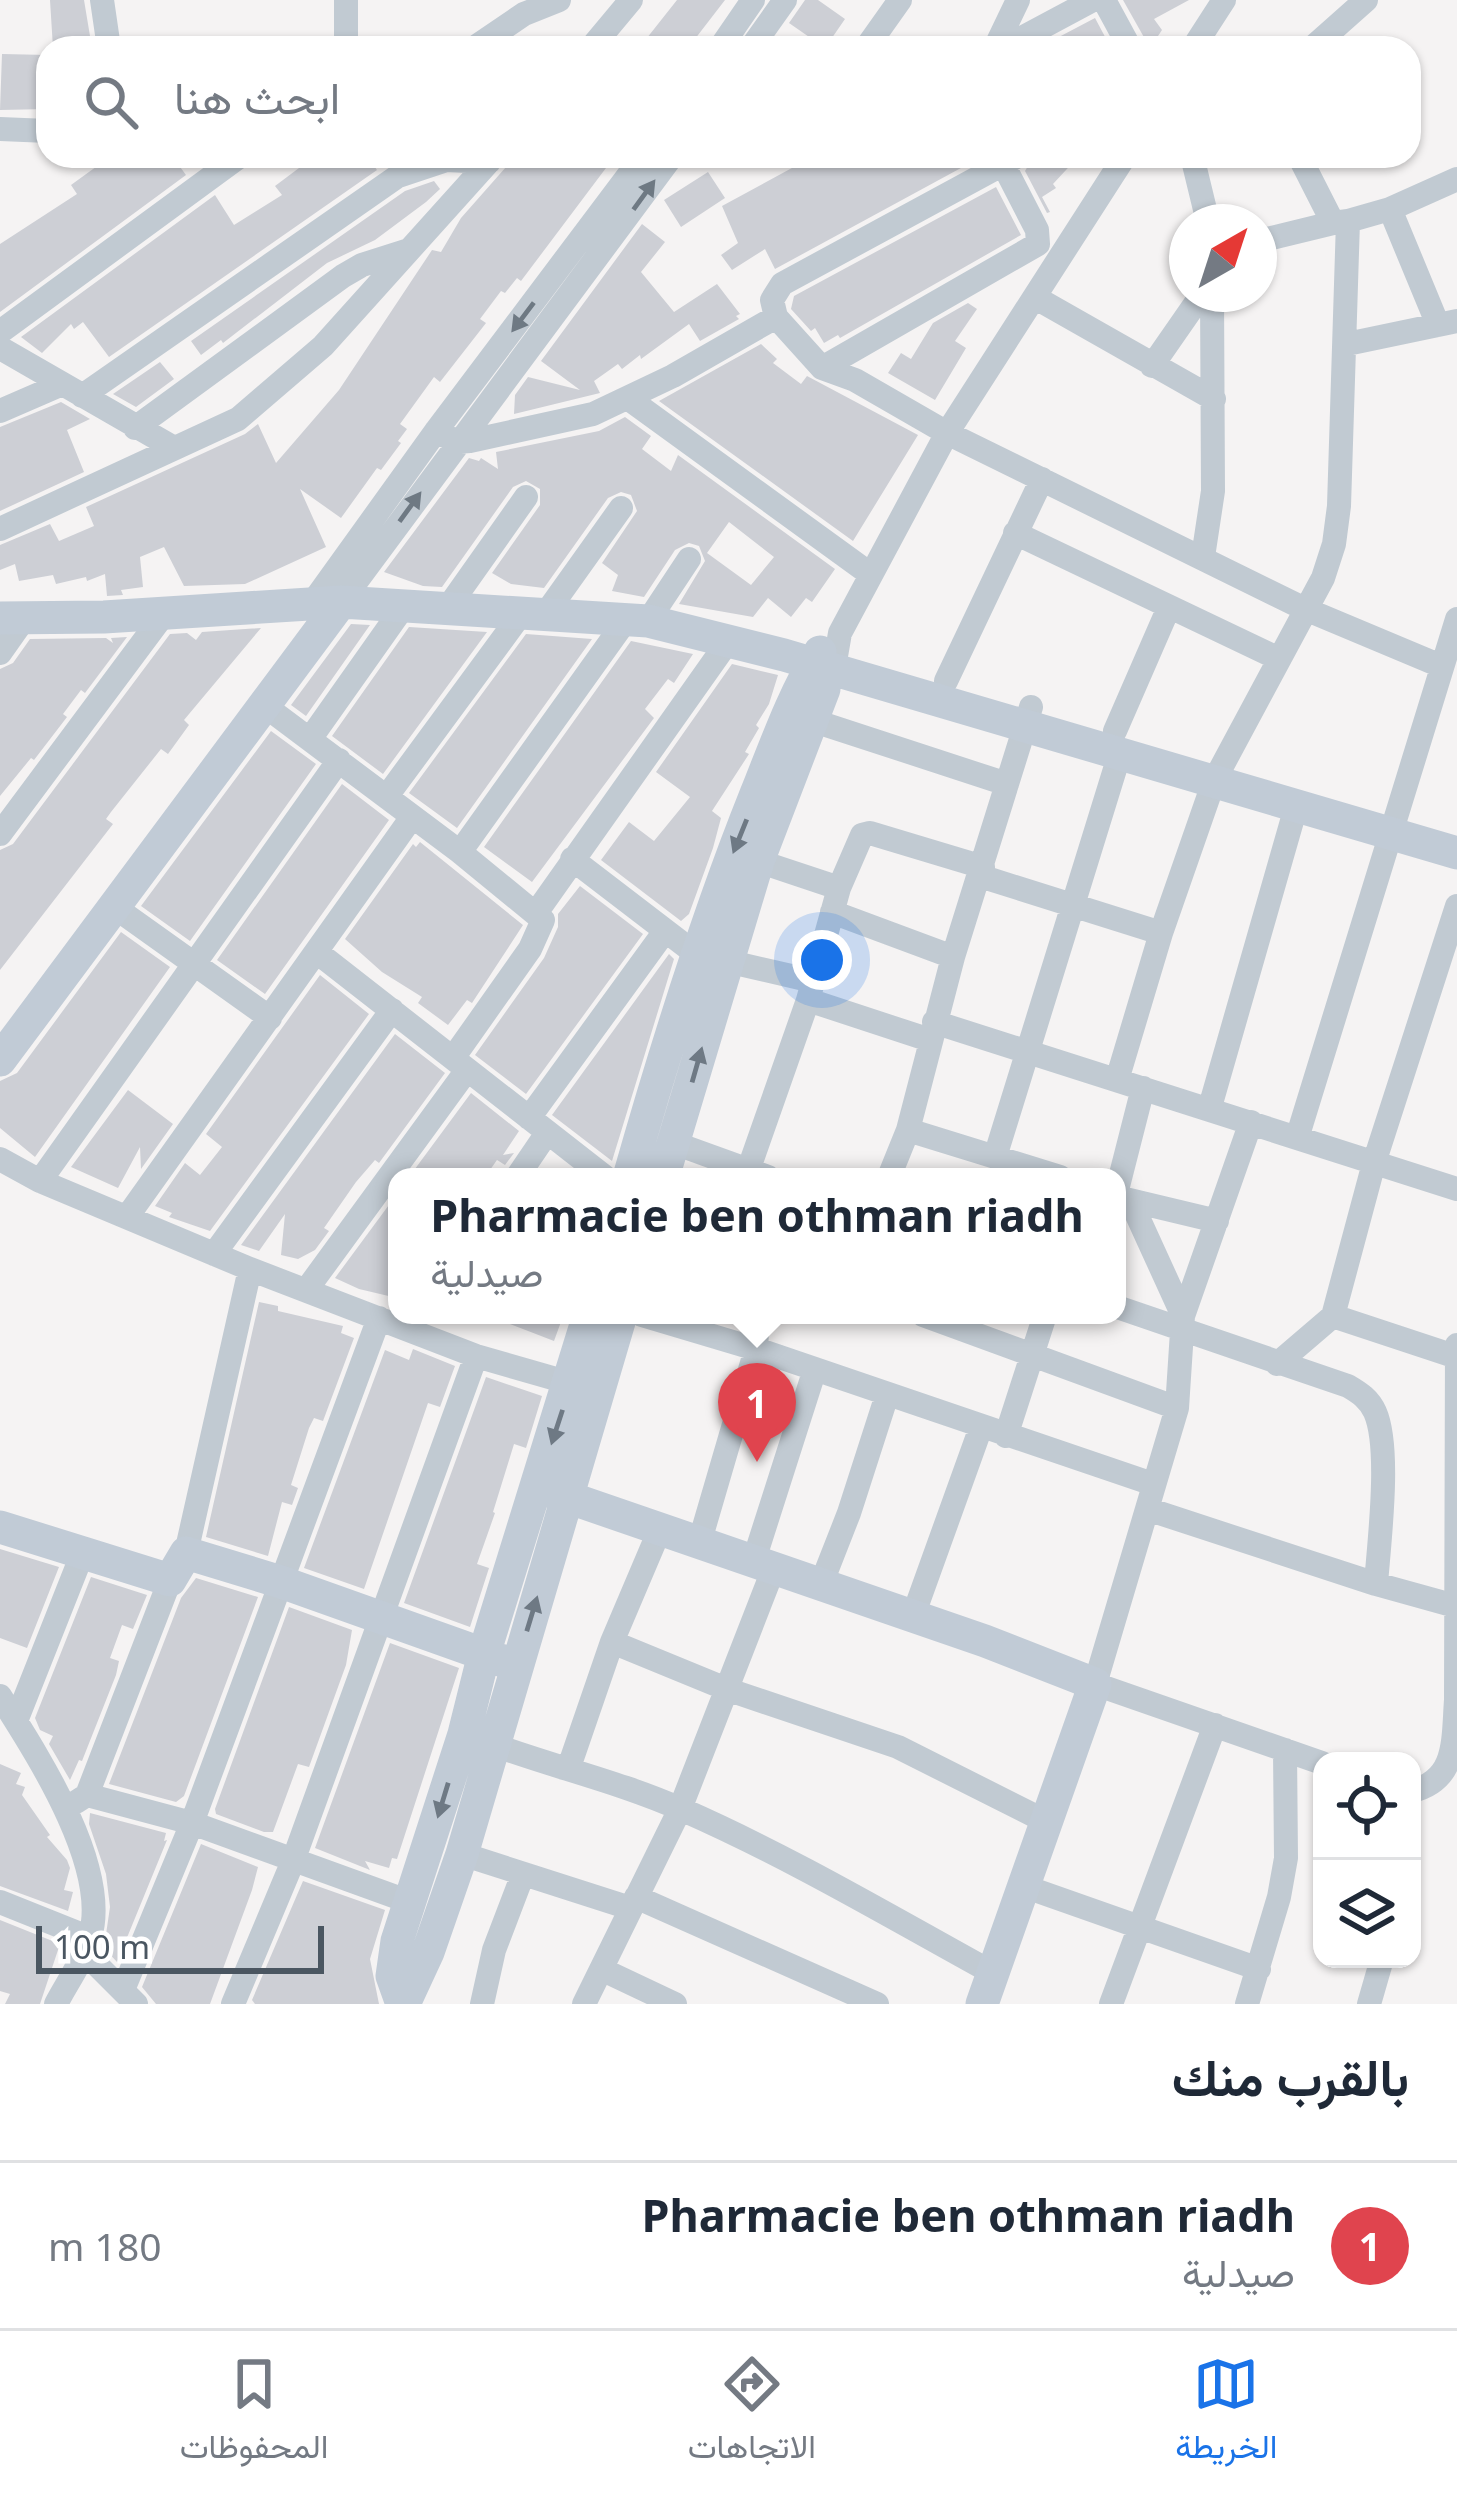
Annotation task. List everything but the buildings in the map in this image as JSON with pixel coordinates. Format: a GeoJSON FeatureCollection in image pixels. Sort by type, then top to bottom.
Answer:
{"type":"FeatureCollection","features":[{"type":"Feature","properties":{"kind":"street"},"geometry":{"type":"LineString","coordinates":[[102,0],[107,36]]}},
{"type":"Feature","properties":{"kind":"street"},"geometry":{"type":"LineString","coordinates":[[346,0],[346,36]]}},
{"type":"Feature","properties":{"kind":"street"},"geometry":{"type":"LineString","coordinates":[[488,36],[523,7],[559,0]]}},
{"type":"Feature","properties":{"kind":"street"},"geometry":{"type":"LineString","coordinates":[[601,36],[631,0]]}},
{"type":"Feature","properties":{"kind":"street"},"geometry":{"type":"LineString","coordinates":[[728,36],[754,0]]}},
{"type":"Feature","properties":{"kind":"street"},"geometry":{"type":"LineString","coordinates":[[760,36],[785,0]]}},
{"type":"Feature","properties":{"kind":"street"},"geometry":{"type":"LineString","coordinates":[[874,36],[899,0]]}},
{"type":"Feature","properties":{"kind":"street"},"geometry":{"type":"LineString","coordinates":[[1004,36],[1018,0]]}},
{"type":"Feature","properties":{"kind":"street"},"geometry":{"type":"LineString","coordinates":[[1022,36],[1093,0]]}},
{"type":"Feature","properties":{"kind":"street"},"geometry":{"type":"LineString","coordinates":[[1104,0],[1124,36]]}},
{"type":"Feature","properties":{"kind":"street"},"geometry":{"type":"LineString","coordinates":[[1201,36],[1224,0]]}},
{"type":"Feature","properties":{"kind":"street"},"geometry":{"type":"LineString","coordinates":[[1326,36],[1366,0]]}},
{"type":"Feature","properties":{"kind":"street"},"geometry":{"type":"LineString","coordinates":[[0,130],[36,131]]}},
{"type":"Feature","properties":{"kind":"street"},"geometry":{"type":"LineString","coordinates":[[0,332],[224,168]]}},
{"type":"Feature","properties":{"kind":"street"},"geometry":{"type":"LineString","coordinates":[[0,410],[71,390],[386,182],[424,168]]}},
{"type":"Feature","properties":{"kind":"street"},"geometry":{"type":"LineString","coordinates":[[0,529],[238,419],[323,346],[484,168]]}},
{"type":"Feature","properties":{"kind":"street"},"geometry":{"type":"LineString","coordinates":[[564,283],[636,168]]}},
{"type":"Feature","properties":{"kind":"street"},"geometry":{"type":"LineString","coordinates":[[0,1024],[327,602],[564,283],[662,168]]}},
{"type":"Feature","properties":{"kind":"street"},"geometry":{"type":"LineString","coordinates":[[996,168],[782,284],[772,300],[776,317],[822,368],[855,380],[947,433],[1305,609],[1441,665]]}},
{"type":"Feature","properties":{"kind":"street"},"geometry":{"type":"LineString","coordinates":[[822,368],[1038,244],[1014,168]]}},
{"type":"Feature","properties":{"kind":"street"},"geometry":{"type":"LineString","coordinates":[[666,1168],[712,957],[752,805],[820,655],[871,574],[947,433],[1117,168]]}},
{"type":"Feature","properties":{"kind":"street"},"geometry":{"type":"LineString","coordinates":[[1195,168],[1204,204]]}},
{"type":"Feature","properties":{"kind":"street"},"geometry":{"type":"LineString","coordinates":[[1117,1080],[1161,932],[1219,771],[1323,578],[1334,544],[1347,344],[1340,222],[1306,168]]}},
{"type":"Feature","properties":{"kind":"street"},"geometry":{"type":"LineString","coordinates":[[1277,237],[1390,209],[1457,179]]}},
{"type":"Feature","properties":{"kind":"street"},"geometry":{"type":"LineString","coordinates":[[1347,344],[1448,323],[1390,209]]}},
{"type":"Feature","properties":{"kind":"street"},"geometry":{"type":"LineString","coordinates":[[135,428],[343,276],[406,251]]}},
{"type":"Feature","properties":{"kind":"street"},"geometry":{"type":"LineString","coordinates":[[1036,298],[1214,399]]}},
{"type":"Feature","properties":{"kind":"street"},"geometry":{"type":"LineString","coordinates":[[1152,366],[1190,312]]}},
{"type":"Feature","properties":{"kind":"street"},"geometry":{"type":"LineString","coordinates":[[1203,557],[1213,491],[1212,312]]}},
{"type":"Feature","properties":{"kind":"street"},"geometry":{"type":"LineString","coordinates":[[446,436],[563,422],[629,399],[776,317]]}},
{"type":"Feature","properties":{"kind":"street"},"geometry":{"type":"LineString","coordinates":[[0,347],[174,448]]}},
{"type":"Feature","properties":{"kind":"street"},"geometry":{"type":"LineString","coordinates":[[629,399],[871,574]]}},
{"type":"Feature","properties":{"kind":"street"},"geometry":{"type":"LineString","coordinates":[[946,681],[1042,479]]}},
{"type":"Feature","properties":{"kind":"street"},"geometry":{"type":"LineString","coordinates":[[448,607],[526,497]]}},
{"type":"Feature","properties":{"kind":"street"},"geometry":{"type":"LineString","coordinates":[[387,796],[621,508]]}},
{"type":"Feature","properties":{"kind":"street"},"geometry":{"type":"LineString","coordinates":[[1015,533],[1277,658]]}},
{"type":"Feature","properties":{"kind":"street"},"geometry":{"type":"LineString","coordinates":[[460,852],[689,559]]}},
{"type":"Feature","properties":{"kind":"street"},"geometry":{"type":"LineString","coordinates":[[0,1060],[265,706],[327,602]]}},
{"type":"Feature","properties":{"kind":"street"},"geometry":{"type":"LineString","coordinates":[[0,652],[12,618],[164,614],[327,602],[448,607],[637,621],[820,655],[946,681],[1029,716]]}},
{"type":"Feature","properties":{"kind":"street"},"geometry":{"type":"LineString","coordinates":[[310,739],[404,606]]}},
{"type":"Feature","properties":{"kind":"street"},"geometry":{"type":"LineString","coordinates":[[995,1157],[1117,742],[1169,607]]}},
{"type":"Feature","properties":{"kind":"street"},"geometry":{"type":"LineString","coordinates":[[0,834],[164,614]]}},
{"type":"Feature","properties":{"kind":"street"},"geometry":{"type":"LineString","coordinates":[[1298,1136],[1457,620]]}},
{"type":"Feature","properties":{"kind":"street"},"geometry":{"type":"LineString","coordinates":[[536,913],[729,640]]}},
{"type":"Feature","properties":{"kind":"street"},"geometry":{"type":"LineString","coordinates":[[820,655],[1392,824],[1457,853]]}},
{"type":"Feature","properties":{"kind":"street"},"geometry":{"type":"LineString","coordinates":[[632,1168],[712,957],[758,861],[812,720],[820,655]]}},
{"type":"Feature","properties":{"kind":"street"},"geometry":{"type":"LineString","coordinates":[[265,706],[460,852],[543,921],[460,1064],[389,1168]]}},
{"type":"Feature","properties":{"kind":"street"},"geometry":{"type":"LineString","coordinates":[[893,1168],[1029,716]]}},
{"type":"Feature","properties":{"kind":"street"},"geometry":{"type":"LineString","coordinates":[[812,720],[1007,784]]}},
{"type":"Feature","properties":{"kind":"street"},"geometry":{"type":"LineString","coordinates":[[40,1181],[339,760]]}},
{"type":"Feature","properties":{"kind":"street"},"geometry":{"type":"LineString","coordinates":[[1219,771],[1296,807],[1457,832]]}},
{"type":"Feature","properties":{"kind":"street"},"geometry":{"type":"LineString","coordinates":[[1210,1107],[1296,807]]}},
{"type":"Feature","properties":{"kind":"street"},"geometry":{"type":"LineString","coordinates":[[127,1217],[412,817]]}},
{"type":"Feature","properties":{"kind":"street"},"geometry":{"type":"LineString","coordinates":[[760,1168],[836,900],[856,843],[866,833],[1161,932]]}},
{"type":"Feature","properties":{"kind":"street"},"geometry":{"type":"LineString","coordinates":[[572,859],[665,932],[712,957],[932,1031],[1210,1107],[1457,1189]]}},
{"type":"Feature","properties":{"kind":"street"},"geometry":{"type":"LineString","coordinates":[[758,861],[953,957]]}},
{"type":"Feature","properties":{"kind":"street"},"geometry":{"type":"LineString","coordinates":[[113,906],[270,1018]]}},
{"type":"Feature","properties":{"kind":"street"},"geometry":{"type":"LineString","coordinates":[[1277,1364],[1333,1316],[1374,1163],[1457,906]]}},
{"type":"Feature","properties":{"kind":"street"},"geometry":{"type":"LineString","coordinates":[[521,1168],[538,1125],[665,932]]}},
{"type":"Feature","properties":{"kind":"street"},"geometry":{"type":"LineString","coordinates":[[318,952],[593,1168]]}},
{"type":"Feature","properties":{"kind":"street"},"geometry":{"type":"LineString","coordinates":[[214,1254],[392,1010]]}},
{"type":"Feature","properties":{"kind":"street"},"geometry":{"type":"LineString","coordinates":[[1126,1168],[1143,1088]]}},
{"type":"Feature","properties":{"kind":"street"},"geometry":{"type":"LineString","coordinates":[[479,1740],[569,1766],[680,1809],[764,1849],[987,1989],[1095,1684],[1177,1408],[1183,1324],[1250,1122]]}},
{"type":"Feature","properties":{"kind":"street"},"geometry":{"type":"LineString","coordinates":[[908,1130],[1031,1168]]}},
{"type":"Feature","properties":{"kind":"street"},"geometry":{"type":"LineString","coordinates":[[674,1143],[742,1168]]}},
{"type":"Feature","properties":{"kind":"street"},"geometry":{"type":"LineString","coordinates":[[0,1159],[40,1181],[250,1269],[388,1319]]}},
{"type":"Feature","properties":{"kind":"street"},"geometry":{"type":"LineString","coordinates":[[307,1289],[388,1170]]}},
{"type":"Feature","properties":{"kind":"street"},"geometry":{"type":"LineString","coordinates":[[1126,1196],[1217,1221]]}},
{"type":"Feature","properties":{"kind":"street"},"geometry":{"type":"LineString","coordinates":[[1126,1203],[1145,1231],[1183,1324]]}},
{"type":"Feature","properties":{"kind":"street"},"geometry":{"type":"LineString","coordinates":[[77,1802],[178,1566],[250,1269]]}},
{"type":"Feature","properties":{"kind":"street"},"geometry":{"type":"LineString","coordinates":[[1126,1309],[1183,1324],[1364,1396],[1376,1414],[1381,1459],[1376,1584]]}},
{"type":"Feature","properties":{"kind":"street"},"geometry":{"type":"LineString","coordinates":[[1333,1316],[1456,1353],[1456,1700],[1451,1774],[1421,1789]]}},
{"type":"Feature","properties":{"kind":"street"},"geometry":{"type":"LineString","coordinates":[[129,1997],[379,1318]]}},
{"type":"Feature","properties":{"kind":"street"},"geometry":{"type":"LineString","coordinates":[[421,1324],[476,1356],[584,1387]]}},
{"type":"Feature","properties":{"kind":"street"},"geometry":{"type":"LineString","coordinates":[[584,1387],[589,1324]]}},
{"type":"Feature","properties":{"kind":"street"},"geometry":{"type":"LineString","coordinates":[[403,2004],[428,1952],[462,1854],[479,1740],[584,1387],[616,1324]]}},
{"type":"Feature","properties":{"kind":"street"},"geometry":{"type":"LineString","coordinates":[[672,1324],[981,1427],[1376,1584],[1456,1606]]}},
{"type":"Feature","properties":{"kind":"street"},"geometry":{"type":"LineString","coordinates":[[699,1544],[756,1349],[757,1324]]}},
{"type":"Feature","properties":{"kind":"street"},"geometry":{"type":"LineString","coordinates":[[948,1324],[1177,1408]]}},
{"type":"Feature","properties":{"kind":"street"},"geometry":{"type":"LineString","coordinates":[[1006,1436],[1042,1324]]}},
{"type":"Feature","properties":{"kind":"street"},"geometry":{"type":"LineString","coordinates":[[233,2004],[293,1861],[476,1356]]}},
{"type":"Feature","properties":{"kind":"street"},"geometry":{"type":"LineString","coordinates":[[584,2004],[680,1809],[729,1690],[763,1566],[763,1523],[815,1369]]}},
{"type":"Feature","properties":{"kind":"street"},"geometry":{"type":"LineString","coordinates":[[820,1587],[887,1395]]}},
{"type":"Feature","properties":{"kind":"street"},"geometry":{"type":"LineString","coordinates":[[913,1616],[981,1427]]}},
{"type":"Feature","properties":{"kind":"street"},"geometry":{"type":"LineString","coordinates":[[552,1491],[1313,1760]]}},
{"type":"Feature","properties":{"kind":"street"},"geometry":{"type":"LineString","coordinates":[[0,1527],[83,1552],[281,1582],[500,1660]]}},
{"type":"Feature","properties":{"kind":"street"},"geometry":{"type":"LineString","coordinates":[[569,1766],[612,1642],[660,1529]]}},
{"type":"Feature","properties":{"kind":"street"},"geometry":{"type":"LineString","coordinates":[[16,1721],[83,1552]]}},
{"type":"Feature","properties":{"kind":"street"},"geometry":{"type":"LineString","coordinates":[[612,1642],[729,1690],[898,1747],[1047,1822]]}},
{"type":"Feature","properties":{"kind":"street"},"geometry":{"type":"LineString","coordinates":[[0,1696],[77,1802],[92,1900],[86,1944],[56,2004]]}},
{"type":"Feature","properties":{"kind":"street"},"geometry":{"type":"LineString","coordinates":[[1111,2004],[1215,1725]]}},
{"type":"Feature","properties":{"kind":"street"},"geometry":{"type":"LineString","coordinates":[[403,2004],[392,1966],[410,1902],[479,1740]]}},
{"type":"Feature","properties":{"kind":"street"},"geometry":{"type":"LineString","coordinates":[[1246,2004],[1280,1897],[1286,1858],[1285,1750]]}},
{"type":"Feature","properties":{"kind":"street"},"geometry":{"type":"LineString","coordinates":[[77,1802],[193,1823],[410,1902]]}},
{"type":"Feature","properties":{"kind":"street"},"geometry":{"type":"LineString","coordinates":[[462,1854],[633,1903],[877,2004]]}},
{"type":"Feature","properties":{"kind":"street"},"geometry":{"type":"LineString","coordinates":[[482,2004],[494,1950],[523,1874]]}},
{"type":"Feature","properties":{"kind":"street"},"geometry":{"type":"LineString","coordinates":[[1026,1887],[1258,1969]]}},
{"type":"Feature","properties":{"kind":"street"},"geometry":{"type":"LineString","coordinates":[[0,1902],[86,1944],[129,1997]]}},
{"type":"Feature","properties":{"kind":"street"},"geometry":{"type":"LineString","coordinates":[[1369,2004],[1379,1968]]}},
{"type":"Feature","properties":{"kind":"street"},"geometry":{"type":"LineString","coordinates":[[603,1970],[675,2004]]}},
{"type":"Feature","properties":{"kind":"place","name":"Pharmacie ben othman riadh"},"geometry":{"type":"Point","coordinates":[757,1462]}}]}
